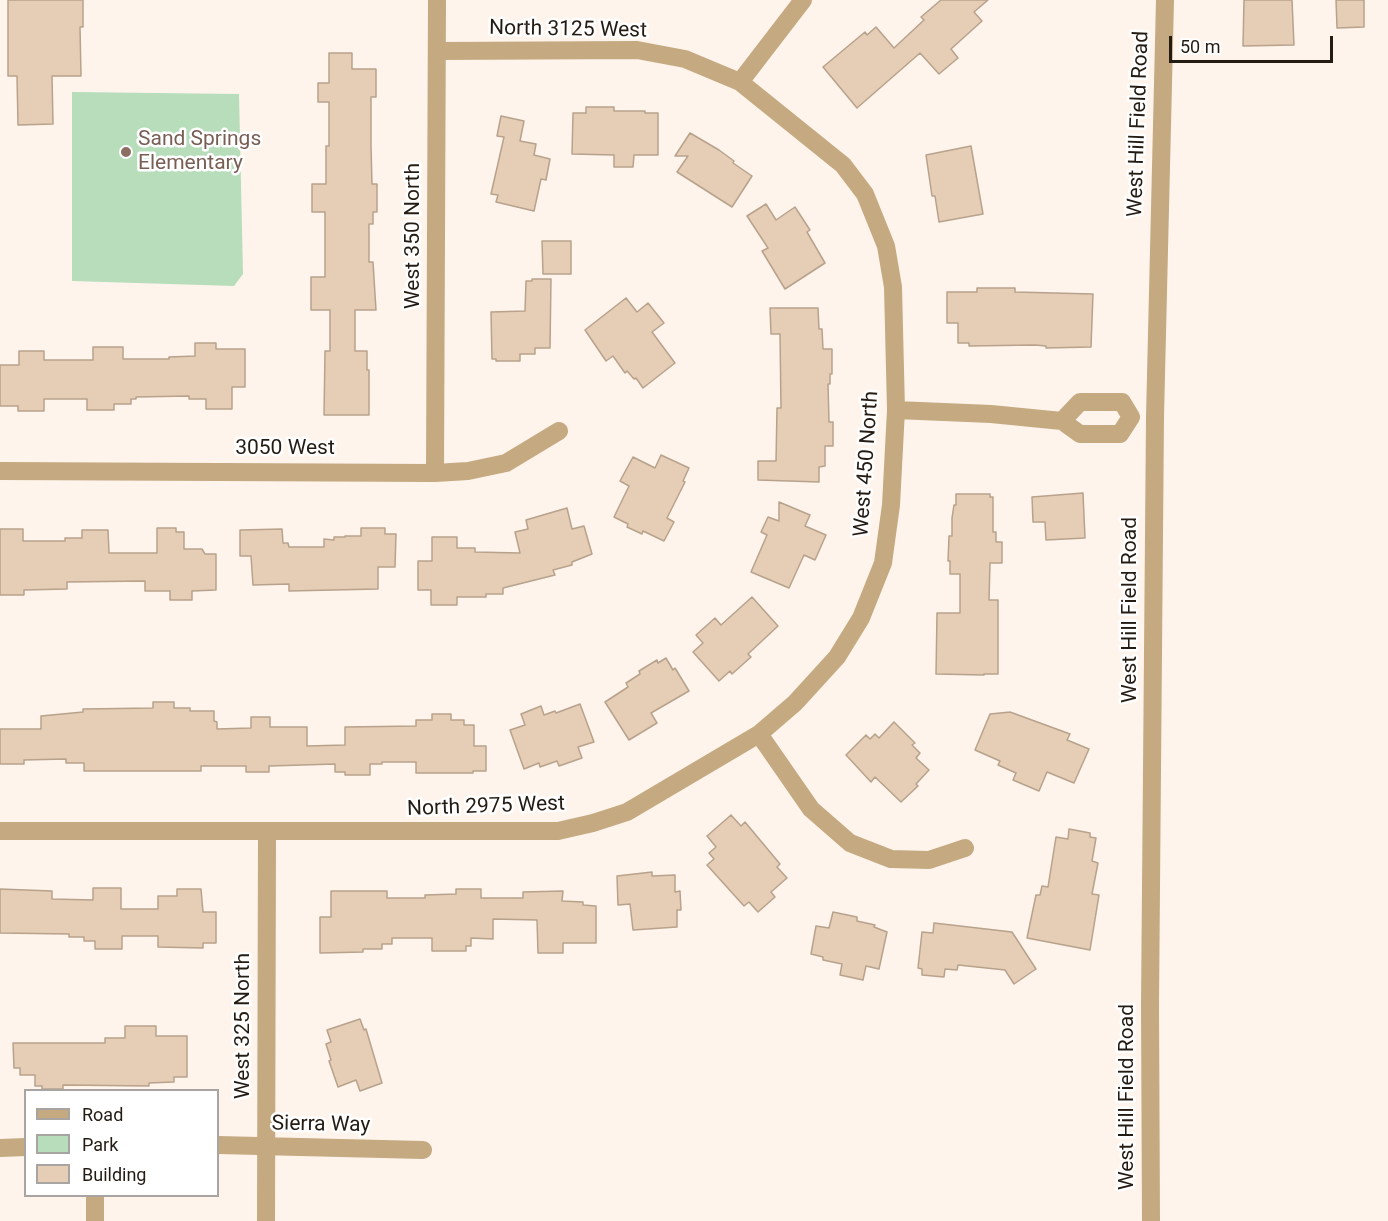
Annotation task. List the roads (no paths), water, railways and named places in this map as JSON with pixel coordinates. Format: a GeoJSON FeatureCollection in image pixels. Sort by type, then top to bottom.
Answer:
{"type":"FeatureCollection","features":[{"type":"Feature","properties":{"kind":"street","name":"West 350 North"},"geometry":{"type":"LineString","coordinates":[[435,472],[437,0]]}},
{"type":"Feature","properties":{"kind":"street"},"geometry":{"type":"LineString","coordinates":[[740,82],[802,0]]}},
{"type":"Feature","properties":{"kind":"street","name":"West Hill Field Road"},"geometry":{"type":"LineString","coordinates":[[1151,1221],[1150,993],[1155,417],[1165,0]]}},
{"type":"Feature","properties":{"kind":"street","name":"North 3125 West"},"geometry":{"type":"LineString","coordinates":[[438,51],[637,50],[685,59],[740,82],[843,165],[865,194]]}},
{"type":"Feature","properties":{"kind":"street","name":"West 450 North"},"geometry":{"type":"LineString","coordinates":[[759,734],[795,703],[837,657],[861,618],[883,564],[891,505],[896,410],[893,287],[886,246],[865,194]]}},
{"type":"Feature","properties":{"kind":"street"},"geometry":{"type":"LineString","coordinates":[[1062,421],[1080,402],[1122,402],[1131,417]]}},
{"type":"Feature","properties":{"kind":"street"},"geometry":{"type":"LineString","coordinates":[[896,410],[991,414],[1062,421],[1080,434],[1120,434],[1131,417]]}},
{"type":"Feature","properties":{"kind":"street"},"geometry":{"type":"LineString","coordinates":[[1131,417],[1155,417]]}},
{"type":"Feature","properties":{"kind":"street","name":"3050 West"},"geometry":{"type":"LineString","coordinates":[[0,471],[468,471],[506,463],[559,431]]}},
{"type":"Feature","properties":{"kind":"street"},"geometry":{"type":"LineString","coordinates":[[759,734],[811,809],[850,843],[891,859],[929,860],[965,848]]}},
{"type":"Feature","properties":{"kind":"street","name":"North 2975 West"},"geometry":{"type":"LineString","coordinates":[[0,831],[558,831],[627,812],[759,734]]}},
{"type":"Feature","properties":{"kind":"street","name":"West 325 North"},"geometry":{"type":"LineString","coordinates":[[266,1221],[267,832]]}},
{"type":"Feature","properties":{"kind":"street","name":"Sierra Way"},"geometry":{"type":"LineString","coordinates":[[219,1145],[423,1150]]}},
{"type":"Feature","properties":{"kind":"street"},"geometry":{"type":"LineString","coordinates":[[0,1148],[24,1147]]}},
{"type":"Feature","properties":{"kind":"street"},"geometry":{"type":"LineString","coordinates":[[94,1197],[95,1221]]}},
{"type":"Feature","properties":{"kind":"place","name":"Sand Springs Elementary"},"geometry":{"type":"Point","coordinates":[126,152]}}]}
